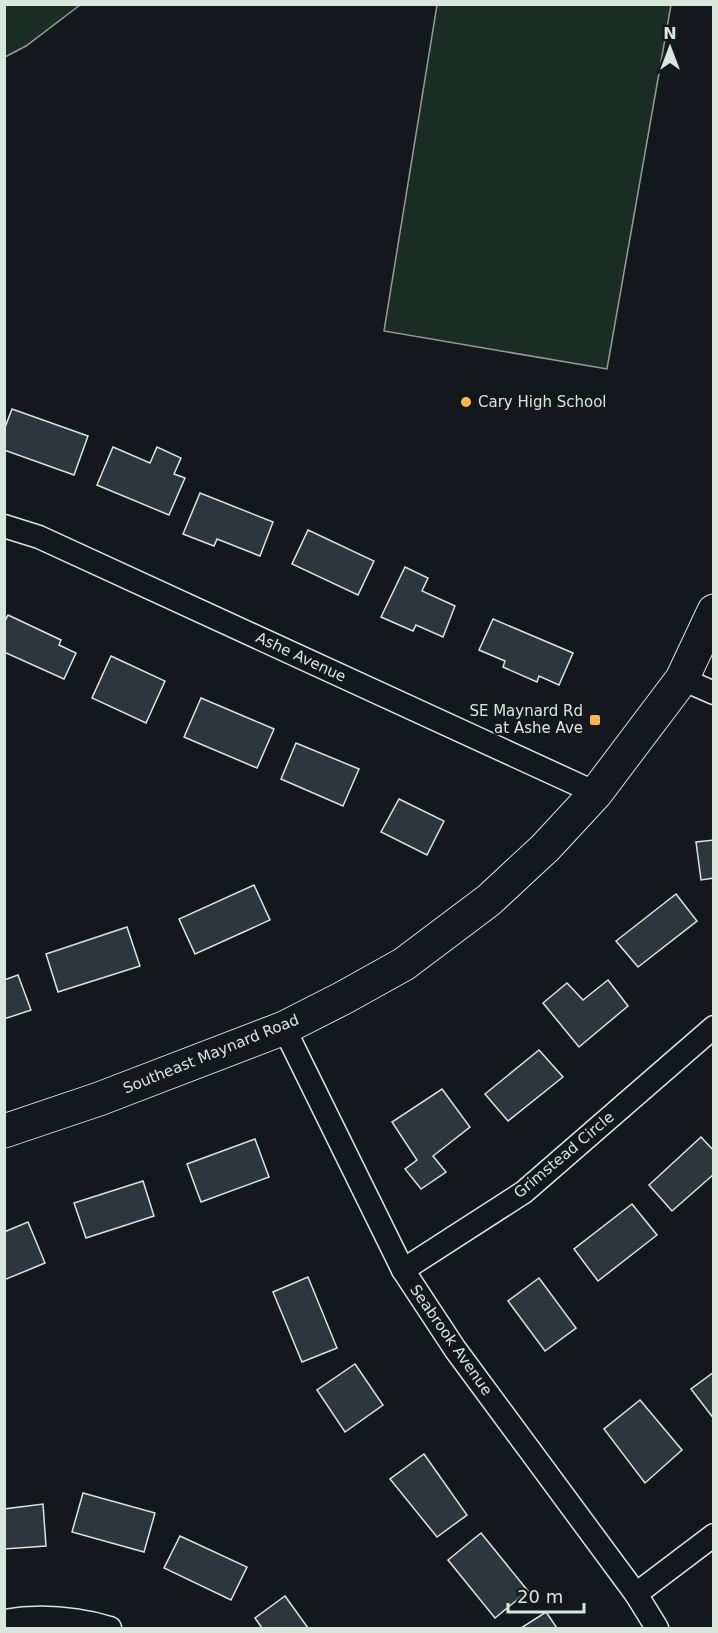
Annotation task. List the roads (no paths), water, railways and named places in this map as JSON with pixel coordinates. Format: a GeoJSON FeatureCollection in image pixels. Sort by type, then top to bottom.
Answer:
{"type":"FeatureCollection","features":[{"type":"Feature","properties":{"kind":"main road","name":"Southeast Maynard Road"},"geometry":{"type":"LineString","coordinates":[[4,1131],[99,1099],[284,1028],[404,964],[489,900],[545,848],[596,793],[682,679],[714,611]]}},
{"type":"Feature","properties":{"kind":"street","name":"Ashe Avenue"},"geometry":{"type":"LineString","coordinates":[[4,526],[39,537],[596,793]]}},
{"type":"Feature","properties":{"kind":"street"},"geometry":{"type":"LineString","coordinates":[[682,679],[714,693]]}},
{"type":"Feature","properties":{"kind":"street","name":"Grimstead Circle"},"geometry":{"type":"LineString","coordinates":[[403,1270],[524,1192],[714,1027]]}},
{"type":"Feature","properties":{"kind":"street","name":"Seabrook Avenue"},"geometry":{"type":"LineString","coordinates":[[284,1028],[403,1270],[455,1349],[636,1594],[657,1629]]}},
{"type":"Feature","properties":{"kind":"street"},"geometry":{"type":"LineString","coordinates":[[636,1594],[714,1535]]}},
{"type":"Feature","properties":{"kind":"street"},"geometry":{"type":"LineString","coordinates":[[4,1621],[21,1618],[59,1618],[91,1623],[110,1629]]}},
{"type":"Feature","properties":{"kind":"place","name":"Cary High School"},"geometry":{"type":"Point","coordinates":[466,402]}},
{"type":"Feature","properties":{"kind":"place","name":"SE Maynard Rd at Ashe Ave"},"geometry":{"type":"Point","coordinates":[595,720]}}]}
